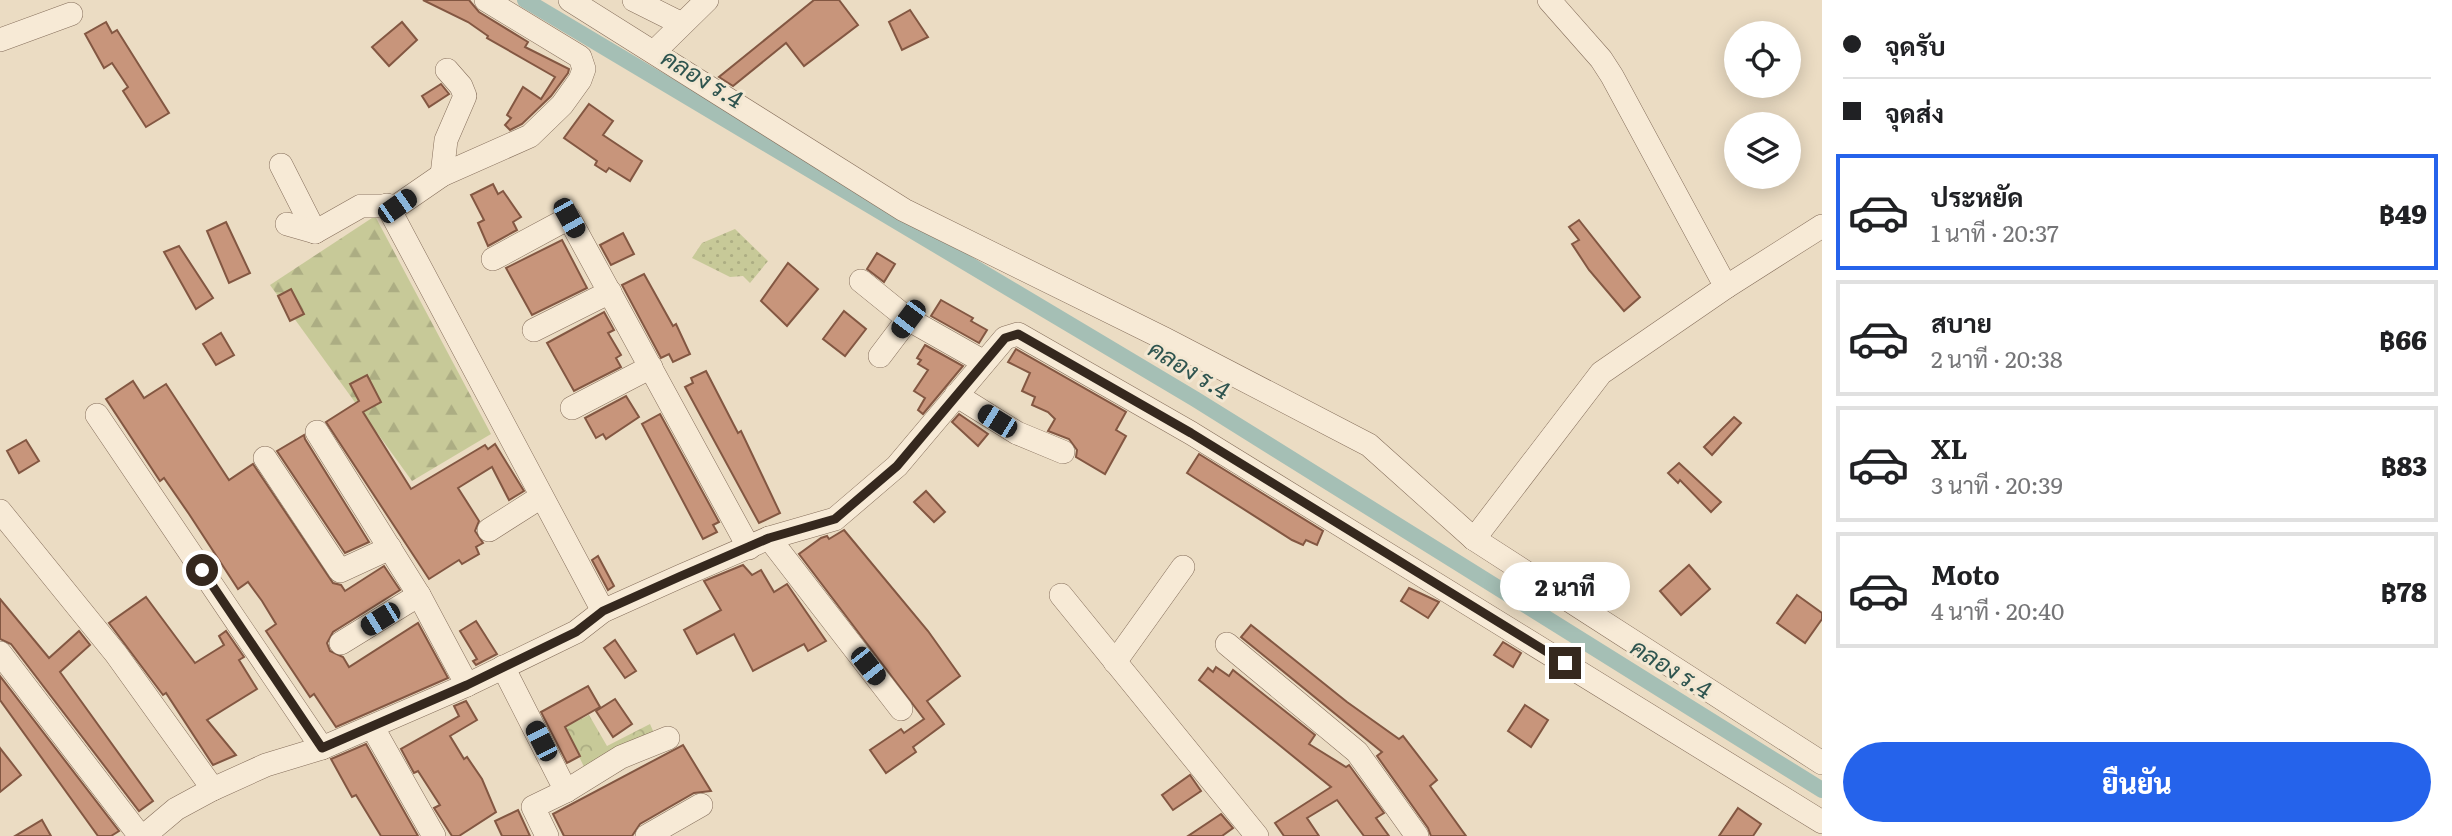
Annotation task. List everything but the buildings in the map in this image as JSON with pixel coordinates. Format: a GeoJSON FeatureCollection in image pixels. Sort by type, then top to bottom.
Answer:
{"type":"FeatureCollection","features":[{"type":"Feature","properties":{"kind":"street"},"geometry":{"type":"LineString","coordinates":[[287,224],[315,232],[361,206],[387,205],[390,209],[442,175],[530,136],[541,128],[580,80],[584,69],[577,54],[486,0]]}},
{"type":"Feature","properties":{"kind":"street"},"geometry":{"type":"LineString","coordinates":[[570,0],[904,210],[1369,445],[1474,540],[1822,763]]}},
{"type":"Feature","properties":{"kind":"street"},"geometry":{"type":"LineString","coordinates":[[634,0],[680,23]]}},
{"type":"Feature","properties":{"kind":"street"},"geometry":{"type":"LineString","coordinates":[[654,52],[680,23],[707,0]]}},
{"type":"Feature","properties":{"kind":"street"},"geometry":{"type":"LineString","coordinates":[[1549,0],[1606,67],[1726,287]]}},
{"type":"Feature","properties":{"kind":"street"},"geometry":{"type":"LineString","coordinates":[[0,40],[71,13]]}},
{"type":"Feature","properties":{"kind":"street"},"geometry":{"type":"LineString","coordinates":[[442,175],[446,140],[465,96],[447,70]]}},
{"type":"Feature","properties":{"kind":"street"},"geometry":{"type":"LineString","coordinates":[[281,165],[315,232]]}},
{"type":"Feature","properties":{"kind":"street"},"geometry":{"type":"LineString","coordinates":[[387,205],[603,611]]}},
{"type":"Feature","properties":{"kind":"street"},"geometry":{"type":"LineString","coordinates":[[493,258],[569,218],[651,367],[759,543],[901,709]]}},
{"type":"Feature","properties":{"kind":"street"},"geometry":{"type":"LineString","coordinates":[[1474,540],[1601,373],[1726,287],[1822,226]]}},
{"type":"Feature","properties":{"kind":"street"},"geometry":{"type":"LineString","coordinates":[[861,281],[908,319],[984,362]]}},
{"type":"Feature","properties":{"kind":"street"},"geometry":{"type":"LineString","coordinates":[[534,330],[610,292]]}},
{"type":"Feature","properties":{"kind":"street"},"geometry":{"type":"LineString","coordinates":[[880,356],[908,319]]}},
{"type":"Feature","properties":{"kind":"street"},"geometry":{"type":"LineString","coordinates":[[0,653],[142,836],[176,809],[213,789],[267,765],[322,748],[467,685],[576,632],[603,611],[759,543],[835,519],[897,466],[1005,338],[1018,334],[1191,433],[1822,822]]}},
{"type":"Feature","properties":{"kind":"street"},"geometry":{"type":"LineString","coordinates":[[572,408],[651,367]]}},
{"type":"Feature","properties":{"kind":"street"},"geometry":{"type":"LineString","coordinates":[[956,395],[1017,433],[1063,452]]}},
{"type":"Feature","properties":{"kind":"street"},"geometry":{"type":"LineString","coordinates":[[97,415],[322,748]]}},
{"type":"Feature","properties":{"kind":"street"},"geometry":{"type":"LineString","coordinates":[[317,432],[419,595],[467,685]]}},
{"type":"Feature","properties":{"kind":"street"},"geometry":{"type":"LineString","coordinates":[[265,458],[340,571],[390,548]]}},
{"type":"Feature","properties":{"kind":"street"},"geometry":{"type":"LineString","coordinates":[[489,530],[541,497]]}},
{"type":"Feature","properties":{"kind":"street"},"geometry":{"type":"LineString","coordinates":[[0,511],[116,654],[213,789]]}},
{"type":"Feature","properties":{"kind":"street"},"geometry":{"type":"LineString","coordinates":[[1115,662],[1183,567]]}},
{"type":"Feature","properties":{"kind":"street"},"geometry":{"type":"LineString","coordinates":[[341,643],[419,595]]}},
{"type":"Feature","properties":{"kind":"street"},"geometry":{"type":"LineString","coordinates":[[1061,595],[1257,836]]}},
{"type":"Feature","properties":{"kind":"street"},"geometry":{"type":"LineString","coordinates":[[1227,644],[1357,752],[1417,836]]}},
{"type":"Feature","properties":{"kind":"street"},"geometry":{"type":"LineString","coordinates":[[503,667],[566,791]]}},
{"type":"Feature","properties":{"kind":"street"},"geometry":{"type":"LineString","coordinates":[[373,727],[434,836]]}},
{"type":"Feature","properties":{"kind":"street"},"geometry":{"type":"LineString","coordinates":[[547,836],[533,807],[566,791],[621,757],[668,737]]}},
{"type":"Feature","properties":{"kind":"street"},"geometry":{"type":"LineString","coordinates":[[647,836],[701,806]]}},
{"type":"Feature","properties":{"kind":"green space"},"geometry":{"type":"Polygon","coordinates":[[[375,216],[491,434],[412,481],[270,285],[375,216]]]}},
{"type":"Feature","properties":{"kind":"green space"},"geometry":{"type":"Polygon","coordinates":[[[735,229],[768,261],[750,283],[743,276],[730,277],[692,258],[702,243],[735,229]]]}},
{"type":"Feature","properties":{"kind":"green space"},"geometry":{"type":"Polygon","coordinates":[[[589,715],[607,746],[650,724],[654,733],[585,769],[565,727],[589,715]]]}},
{"type":"Feature","properties":{"kind":"waterway","name":"คลอง ร.4"},"geometry":{"type":"LineString","coordinates":[[525,0],[1195,399],[1822,790]]}},
{"type":"Feature","properties":{"kind":"route"},"geometry":{"type":"LineString","coordinates":[[202,570],[322,748],[467,685],[576,632],[603,611],[681,576],[769,538],[835,519],[897,466],[1005,338],[1018,334],[1191,433],[1565,663]]}}]}
